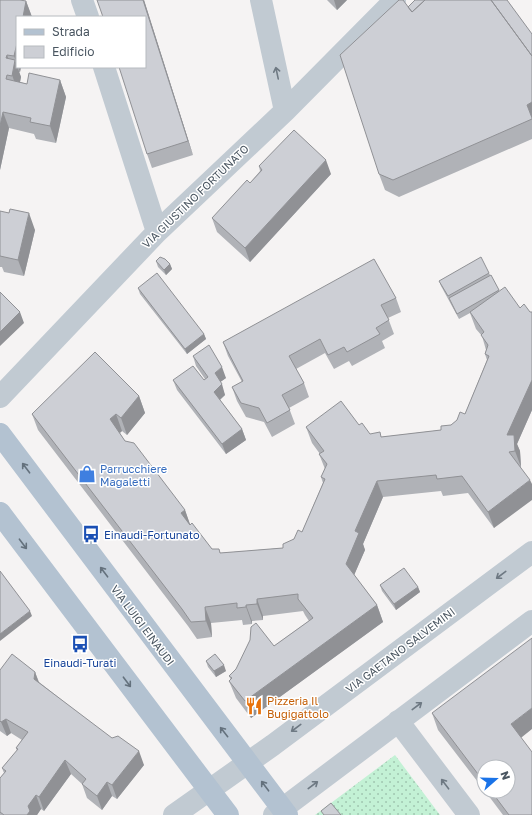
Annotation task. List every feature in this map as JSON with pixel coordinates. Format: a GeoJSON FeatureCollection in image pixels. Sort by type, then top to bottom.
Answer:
{"type":"FeatureCollection","features":[{"type":"Feature","properties":{"kind":"main road","name":"VIA LUIGI EINAUDI"},"geometry":{"type":"LineString","coordinates":[[0,434],[248,763],[281,813]]}},
{"type":"Feature","properties":{"kind":"main road"},"geometry":{"type":"LineString","coordinates":[[0,513],[228,815]]}},
{"type":"Feature","properties":{"kind":"street"},"geometry":{"type":"LineString","coordinates":[[82,0],[88,16]]}},
{"type":"Feature","properties":{"kind":"street"},"geometry":{"type":"LineString","coordinates":[[261,0],[285,111]]}},
{"type":"Feature","properties":{"kind":"street","name":"VIA GIUSTINO FORTUNATO"},"geometry":{"type":"LineString","coordinates":[[0,397],[157,232],[285,111],[395,0]]}},
{"type":"Feature","properties":{"kind":"street"},"geometry":{"type":"LineString","coordinates":[[104,68],[157,232]]}},
{"type":"Feature","properties":{"kind":"street","name":"VIA GAETANO SALVEMINI"},"geometry":{"type":"LineString","coordinates":[[174,815],[248,763],[532,552]]}},
{"type":"Feature","properties":{"kind":"street"},"geometry":{"type":"LineString","coordinates":[[281,813],[398,721],[532,621]]}},
{"type":"Feature","properties":{"kind":"street"},"geometry":{"type":"LineString","coordinates":[[398,721],[468,815]]}},
{"type":"Feature","properties":{"kind":"green space"},"geometry":{"type":"Polygon","coordinates":[[[395,755],[440,815],[315,815],[395,755]]]}},
{"type":"Feature","properties":{"kind":"building"},"geometry":{"type":"Polygon","coordinates":[[[0,0],[26,1],[23,16],[16,16],[16,47],[14,56],[7,55],[6,58],[15,60],[12,76],[7,75],[6,79],[27,84],[29,73],[60,80],[50,126],[30,122],[31,118],[3,112],[0,126],[0,0]]]}},
{"type":"Feature","properties":{"kind":"building"},"geometry":{"type":"Polygon","coordinates":[[[97,0],[143,0],[188,141],[147,154],[119,68],[146,68],[146,16],[103,16],[97,0]]]}},
{"type":"Feature","properties":{"kind":"building"},"geometry":{"type":"Polygon","coordinates":[[[399,0],[403,0],[412,12],[425,0],[491,0],[532,56],[532,102],[527,105],[532,119],[393,180],[379,174],[340,55],[399,0]]]}},
{"type":"Feature","properties":{"kind":"building"},"geometry":{"type":"Polygon","coordinates":[[[415,0],[425,0],[412,12],[408,7],[415,0]]]}},
{"type":"Feature","properties":{"kind":"building"},"geometry":{"type":"Polygon","coordinates":[[[491,0],[507,0],[532,34],[532,56],[491,0]]]}},
{"type":"Feature","properties":{"kind":"building"},"geometry":{"type":"Polygon","coordinates":[[[294,130],[326,160],[245,248],[212,218],[247,180],[250,183],[262,170],[259,166],[294,130]]]}},
{"type":"Feature","properties":{"kind":"building"},"geometry":{"type":"Polygon","coordinates":[[[10,209],[29,213],[18,260],[0,256],[0,211],[9,213],[10,209]]]}},
{"type":"Feature","properties":{"kind":"building"},"geometry":{"type":"Polygon","coordinates":[[[160,257],[165,259],[170,264],[164,270],[156,261],[160,257]]]}},
{"type":"Feature","properties":{"kind":"building"},"geometry":{"type":"Polygon","coordinates":[[[481,257],[489,273],[448,296],[439,281],[481,257]]]}},
{"type":"Feature","properties":{"kind":"building"},"geometry":{"type":"Polygon","coordinates":[[[374,259],[396,298],[381,305],[389,320],[376,328],[380,334],[347,352],[344,347],[328,355],[320,339],[289,356],[304,383],[282,395],[290,410],[267,423],[259,408],[241,403],[232,387],[243,381],[223,342],[374,259]]]}},
{"type":"Feature","properties":{"kind":"building"},"geometry":{"type":"Polygon","coordinates":[[[157,273],[204,334],[185,349],[138,288],[157,273]]]}},
{"type":"Feature","properties":{"kind":"building"},"geometry":{"type":"Polygon","coordinates":[[[491,275],[499,290],[457,314],[449,298],[491,275]]]}},
{"type":"Feature","properties":{"kind":"building"},"geometry":{"type":"Polygon","coordinates":[[[505,287],[520,308],[524,304],[530,312],[532,312],[532,380],[507,435],[514,435],[515,451],[509,452],[530,480],[488,512],[462,476],[437,479],[436,475],[377,481],[355,531],[359,533],[346,564],[377,605],[245,701],[229,681],[232,678],[229,676],[236,669],[250,640],[251,627],[256,623],[274,646],[313,618],[298,599],[298,594],[257,599],[257,604],[246,605],[246,607],[237,608],[237,603],[205,607],[206,621],[191,622],[32,414],[95,352],[139,396],[121,418],[116,414],[110,419],[125,441],[134,443],[185,510],[181,513],[190,525],[192,523],[212,549],[219,549],[220,553],[283,548],[283,544],[294,539],[298,530],[302,532],[325,479],[321,477],[327,464],[319,454],[324,451],[306,427],[341,401],[359,425],[362,423],[370,434],[380,432],[381,437],[441,430],[441,426],[451,425],[457,420],[460,412],[465,414],[489,356],[485,354],[488,345],[481,335],[484,332],[470,312],[505,287]]]}},
{"type":"Feature","properties":{"kind":"building"},"geometry":{"type":"Polygon","coordinates":[[[0,292],[20,312],[0,332],[0,292]]]}},
{"type":"Feature","properties":{"kind":"building"},"geometry":{"type":"Polygon","coordinates":[[[209,345],[222,367],[215,373],[222,384],[214,392],[242,429],[222,444],[173,380],[193,366],[204,380],[208,377],[193,356],[209,345]]]}},
{"type":"Feature","properties":{"kind":"building"},"geometry":{"type":"Polygon","coordinates":[[[404,568],[418,587],[394,604],[380,585],[404,568]]]}},
{"type":"Feature","properties":{"kind":"building"},"geometry":{"type":"Polygon","coordinates":[[[0,571],[30,611],[0,634],[0,571]]]}},
{"type":"Feature","properties":{"kind":"building"},"geometry":{"type":"Polygon","coordinates":[[[532,638],[532,708],[511,724],[532,752],[532,815],[509,815],[497,799],[516,799],[516,759],[476,759],[476,771],[432,713],[532,638]]]}},
{"type":"Feature","properties":{"kind":"building"},"geometry":{"type":"Polygon","coordinates":[[[12,654],[35,672],[34,679],[112,738],[118,736],[139,751],[112,785],[107,782],[97,796],[82,784],[86,779],[65,760],[39,797],[36,795],[28,806],[30,811],[27,815],[4,815],[0,812],[0,778],[6,771],[2,768],[18,749],[16,748],[28,732],[6,719],[1,722],[0,721],[0,670],[12,654]]]}},
{"type":"Feature","properties":{"kind":"building"},"geometry":{"type":"Polygon","coordinates":[[[215,654],[224,665],[214,671],[206,661],[215,654]]]}},
{"type":"Feature","properties":{"kind":"building"},"geometry":{"type":"Polygon","coordinates":[[[331,803],[341,815],[324,815],[321,811],[331,803]]]}},
{"type":"Feature","properties":{"kind":"place","name":"Parrucchiere Magaletti"},"geometry":{"type":"Point","coordinates":[87,474]}},
{"type":"Feature","properties":{"kind":"place","name":"Einaudi-Fortunato"},"geometry":{"type":"Point","coordinates":[91,534]}},
{"type":"Feature","properties":{"kind":"place","name":"Einaudi-Turati"},"geometry":{"type":"Point","coordinates":[80,644]}},
{"type":"Feature","properties":{"kind":"place","name":"Pizzeria Il Bugigattolo"},"geometry":{"type":"Point","coordinates":[254,706]}}]}
